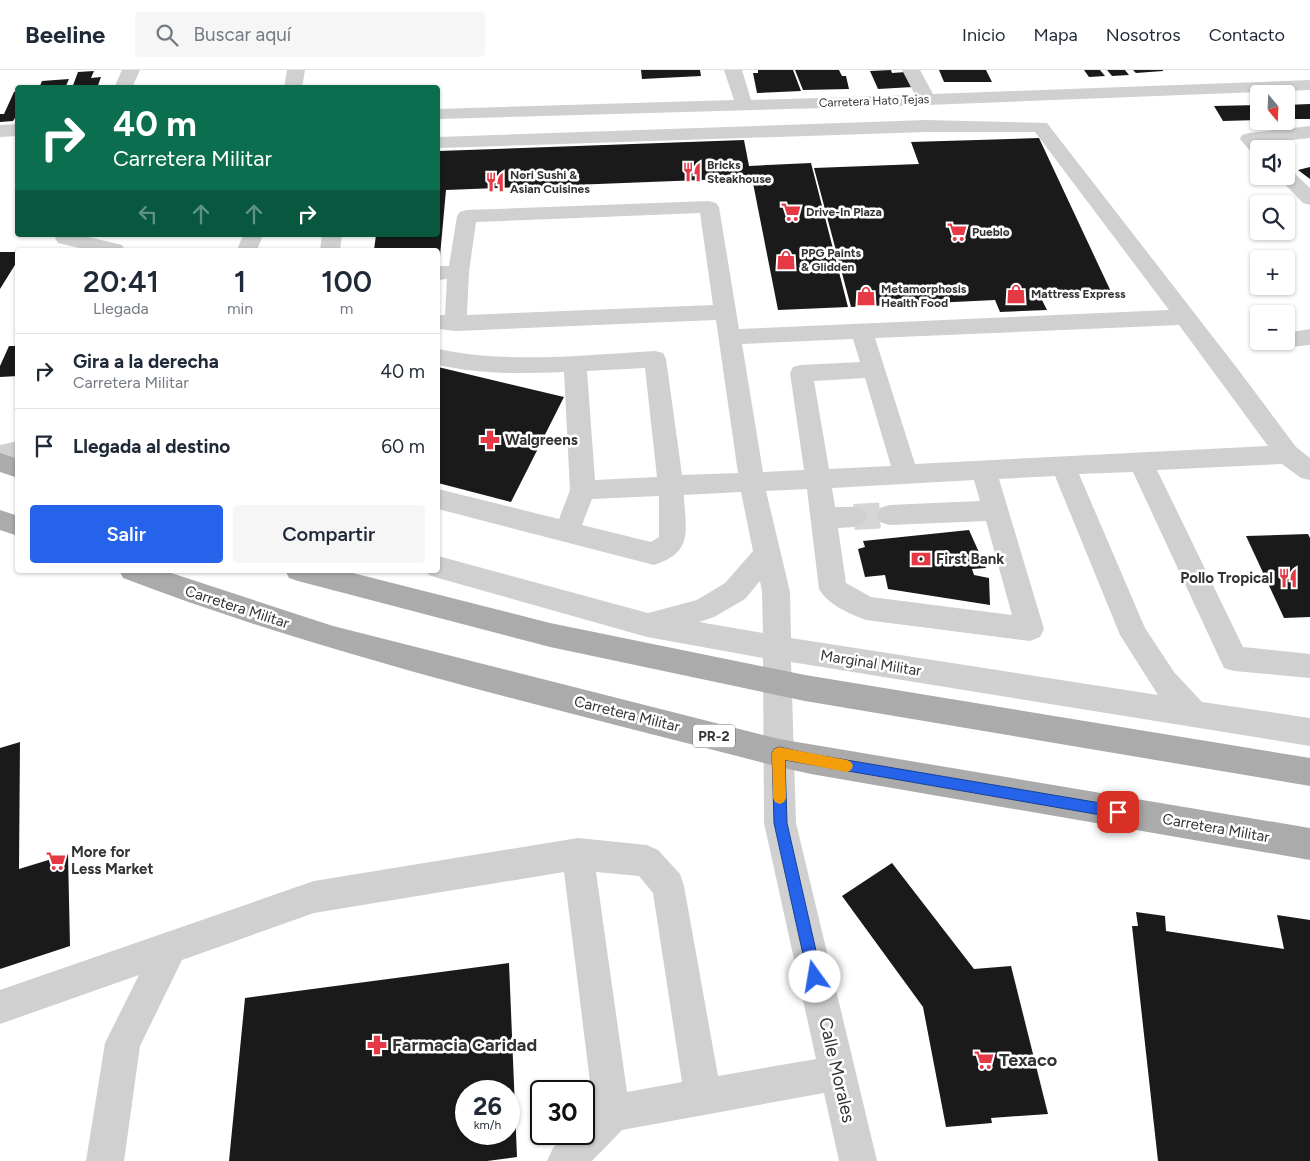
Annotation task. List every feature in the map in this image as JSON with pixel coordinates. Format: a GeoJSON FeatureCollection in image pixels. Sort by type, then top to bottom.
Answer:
{"type":"FeatureCollection","features":[{"type":"Feature","properties":{"kind":"main road"},"geometry":{"type":"LineString","coordinates":[[0,462],[15,468]]}},
{"type":"Feature","properties":{"kind":"main road"},"geometry":{"type":"LineString","coordinates":[[0,520],[15,525]]}},
{"type":"Feature","properties":{"kind":"main road","name":"Carretera Militar"},"geometry":{"type":"LineString","coordinates":[[140,573],[333,638],[779,753],[1310,844]]}},
{"type":"Feature","properties":{"kind":"main road"},"geometry":{"type":"LineString","coordinates":[[310,573],[550,635],[778,682],[1310,772]]}},
{"type":"Feature","properties":{"kind":"street"},"geometry":{"type":"LineString","coordinates":[[124,85],[132,70]]}},
{"type":"Feature","properties":{"kind":"street"},"geometry":{"type":"LineString","coordinates":[[294,85],[296,70]]}},
{"type":"Feature","properties":{"kind":"street"},"geometry":{"type":"LineString","coordinates":[[733,70],[744,105]]}},
{"type":"Feature","properties":{"kind":"street"},"geometry":{"type":"LineString","coordinates":[[911,70],[927,100]]}},
{"type":"Feature","properties":{"kind":"street","name":"Carretera Hato Tejas"},"geometry":{"type":"LineString","coordinates":[[440,114],[927,100],[1310,85]]}},
{"type":"Feature","properties":{"kind":"street"},"geometry":{"type":"LineString","coordinates":[[440,142],[916,126],[1040,127],[1288,454],[1310,471]]}},
{"type":"Feature","properties":{"kind":"street"},"geometry":{"type":"LineString","coordinates":[[0,131],[15,130]]}},
{"type":"Feature","properties":{"kind":"street"},"geometry":{"type":"LineString","coordinates":[[1250,140],[1310,132]]}},
{"type":"Feature","properties":{"kind":"street"},"geometry":{"type":"LineString","coordinates":[[1295,185],[1310,199]]}},
{"type":"Feature","properties":{"kind":"street","name":"Calle Morales"},"geometry":{"type":"LineString","coordinates":[[448,272],[467,216],[709,207],[752,482],[776,592],[780,823],[858,1161]]}},
{"type":"Feature","properties":{"kind":"street"},"geometry":{"type":"LineString","coordinates":[[65,238],[107,248]]}},
{"type":"Feature","properties":{"kind":"street"},"geometry":{"type":"LineString","coordinates":[[448,272],[447,322],[726,312]]}},
{"type":"Feature","properties":{"kind":"street"},"geometry":{"type":"LineString","coordinates":[[729,337],[1184,317]]}},
{"type":"Feature","properties":{"kind":"street"},"geometry":{"type":"LineString","coordinates":[[862,331],[906,474]]}},
{"type":"Feature","properties":{"kind":"street"},"geometry":{"type":"LineString","coordinates":[[440,343],[455,347],[461,363]]}},
{"type":"Feature","properties":{"kind":"street"},"geometry":{"type":"LineString","coordinates":[[440,358],[461,363],[512,367],[655,359],[671,486],[672,542],[654,554],[440,499]]}},
{"type":"Feature","properties":{"kind":"street"},"geometry":{"type":"LineString","coordinates":[[567,531],[583,490],[575,364]]}},
{"type":"Feature","properties":{"kind":"street"},"geometry":{"type":"LineString","coordinates":[[874,370],[801,373],[824,518],[833,589],[866,608],[1030,629],[984,470]]}},
{"type":"Feature","properties":{"kind":"street"},"geometry":{"type":"LineString","coordinates":[[0,454],[15,451]]}},
{"type":"Feature","properties":{"kind":"street"},"geometry":{"type":"LineString","coordinates":[[583,490],[1288,454]]}},
{"type":"Feature","properties":{"kind":"street"},"geometry":{"type":"LineString","coordinates":[[1140,462],[1234,659],[1310,666]]}},
{"type":"Feature","properties":{"kind":"street"},"geometry":{"type":"LineString","coordinates":[[1063,466],[1134,635],[1164,681],[1195,715]]}},
{"type":"Feature","properties":{"kind":"street"},"geometry":{"type":"LineString","coordinates":[[889,515],[996,510]]}},
{"type":"Feature","properties":{"kind":"street"},"geometry":{"type":"LineString","coordinates":[[824,518],[854,517]]}},
{"type":"Feature","properties":{"kind":"street"},"geometry":{"type":"LineString","coordinates":[[647,625],[704,609],[735,591],[767,554]]}},
{"type":"Feature","properties":{"kind":"street","name":"Marginal Militar"},"geometry":{"type":"LineString","coordinates":[[440,568],[647,625],[778,648],[1310,732]]}},
{"type":"Feature","properties":{"kind":"street"},"geometry":{"type":"LineString","coordinates":[[0,1007],[314,897],[578,854],[647,861],[668,886],[703,1097]]}},
{"type":"Feature","properties":{"kind":"street"},"geometry":{"type":"LineString","coordinates":[[578,854],[612,1113]]}},
{"type":"Feature","properties":{"kind":"street"},"geometry":{"type":"LineString","coordinates":[[104,1161],[123,1043],[170,947]]}},
{"type":"Feature","properties":{"kind":"street"},"geometry":{"type":"LineString","coordinates":[[566,1161],[612,1113],[837,1073]]}},
{"type":"Feature","properties":{"kind":"building"},"geometry":{"type":"Polygon","coordinates":[[[641,70],[700,70],[701,76],[642,79],[641,70]]]}},
{"type":"Feature","properties":{"kind":"building"},"geometry":{"type":"Polygon","coordinates":[[[758,70],[793,70],[801,91],[757,93],[753,73],[758,73],[758,70]]]}},
{"type":"Feature","properties":{"kind":"building"},"geometry":{"type":"Polygon","coordinates":[[[795,70],[839,70],[842,76],[846,76],[849,89],[803,90],[795,70]]]}},
{"type":"Feature","properties":{"kind":"building"},"geometry":{"type":"Polygon","coordinates":[[[891,70],[892,73],[906,72],[913,87],[878,89],[870,71],[891,70]]]}},
{"type":"Feature","properties":{"kind":"building"},"geometry":{"type":"Polygon","coordinates":[[[939,70],[986,70],[992,82],[944,82],[939,70]]]}},
{"type":"Feature","properties":{"kind":"building"},"geometry":{"type":"Polygon","coordinates":[[[1084,70],[1100,70],[1105,76],[1089,77],[1084,70]]]}},
{"type":"Feature","properties":{"kind":"building"},"geometry":{"type":"Polygon","coordinates":[[[1107,70],[1125,70],[1129,75],[1112,76],[1107,70]]]}},
{"type":"Feature","properties":{"kind":"building"},"geometry":{"type":"Polygon","coordinates":[[[1133,70],[1163,70],[1163,71],[1136,73],[1133,70]]]}},
{"type":"Feature","properties":{"kind":"building"},"geometry":{"type":"Polygon","coordinates":[[[94,71],[91,78],[101,77],[98,85],[73,85],[78,72],[94,71]]]}},
{"type":"Feature","properties":{"kind":"building"},"geometry":{"type":"Polygon","coordinates":[[[69,79],[66,85],[40,85],[42,81],[69,79]]]}},
{"type":"Feature","properties":{"kind":"building"},"geometry":{"type":"Polygon","coordinates":[[[14,92],[15,118],[13,121],[0,122],[0,114],[4,114],[14,92]]]}},
{"type":"Feature","properties":{"kind":"building"},"geometry":{"type":"Polygon","coordinates":[[[1310,104],[1310,119],[1295,119],[1295,105],[1310,104]]]}},
{"type":"Feature","properties":{"kind":"building"},"geometry":{"type":"Polygon","coordinates":[[[1250,105],[1250,120],[1223,121],[1214,106],[1250,105]]]}},
{"type":"Feature","properties":{"kind":"building","name":"Pueblo"},"geometry":{"type":"Polygon","coordinates":[[[1039,138],[1113,296],[1042,300],[1047,310],[1000,312],[995,300],[851,307],[814,168],[919,164],[911,142],[1039,138]]]}},
{"type":"Feature","properties":{"kind":"building","name":"Drive-In Plaza"},"geometry":{"type":"Polygon","coordinates":[[[744,140],[749,166],[811,163],[848,307],[778,310],[752,178],[446,190],[440,256],[440,248],[374,248],[376,237],[440,237],[440,151],[744,140]]]}},
{"type":"Feature","properties":{"kind":"building"},"geometry":{"type":"Polygon","coordinates":[[[1310,167],[1310,179],[1298,170],[1310,167]]]}},
{"type":"Feature","properties":{"kind":"building"},"geometry":{"type":"Polygon","coordinates":[[[0,252],[15,252],[15,265],[0,289],[0,252]]]}},
{"type":"Feature","properties":{"kind":"building"},"geometry":{"type":"Polygon","coordinates":[[[9,346],[15,346],[15,376],[0,377],[0,366],[9,346]]]}},
{"type":"Feature","properties":{"kind":"building","name":"Walgreens"},"geometry":{"type":"Polygon","coordinates":[[[440,367],[564,397],[511,502],[440,484],[440,367]]]}},
{"type":"Feature","properties":{"kind":"building","name":"First Bank"},"geometry":{"type":"Polygon","coordinates":[[[969,530],[986,568],[972,569],[974,575],[989,578],[990,605],[888,589],[885,575],[865,577],[858,549],[865,547],[863,541],[969,530]]]}},
{"type":"Feature","properties":{"kind":"building","name":"Pollo Tropical"},"geometry":{"type":"Polygon","coordinates":[[[1308,534],[1310,538],[1310,617],[1284,618],[1246,536],[1308,534]]]}},
{"type":"Feature","properties":{"kind":"building","name":"More for Less Market"},"geometry":{"type":"Polygon","coordinates":[[[20,742],[19,869],[68,854],[70,946],[0,969],[0,748],[20,742]]]}},
{"type":"Feature","properties":{"kind":"building","name":"Texaco"},"geometry":{"type":"Polygon","coordinates":[[[892,863],[974,969],[1011,966],[1048,1114],[991,1118],[992,1123],[946,1127],[923,1007],[842,896],[892,863]]]}},
{"type":"Feature","properties":{"kind":"building"},"geometry":{"type":"Polygon","coordinates":[[[1136,912],[1165,916],[1166,931],[1284,949],[1277,915],[1310,920],[1310,1161],[1158,1161],[1132,926],[1138,926],[1136,912]]]}},
{"type":"Feature","properties":{"kind":"building","name":"Farmacia Caridad"},"geometry":{"type":"Polygon","coordinates":[[[509,963],[514,1080],[455,1080],[455,1145],[517,1145],[517,1157],[487,1161],[229,1161],[245,998],[509,963]]]}},
{"type":"Feature","properties":{"kind":"tunnel"},"geometry":{"type":"LineString","coordinates":[[854,517],[889,515]]}},
{"type":"Feature","properties":{"kind":"slow traffic"},"geometry":{"type":"LineString","coordinates":[[780,798],[779,753],[847,766]]}},
{"type":"Feature","properties":{"kind":"place","name":"Bricks Steakhouse"},"geometry":{"type":"Point","coordinates":[692,172]}},
{"type":"Feature","properties":{"kind":"place","name":"Nori Sushi & Asian Cuisines"},"geometry":{"type":"Point","coordinates":[495,182]}},
{"type":"Feature","properties":{"kind":"place","name":"Drive-In Plaza"},"geometry":{"type":"Point","coordinates":[791,212]}},
{"type":"Feature","properties":{"kind":"place","name":"Pueblo"},"geometry":{"type":"Point","coordinates":[957,232]}},
{"type":"Feature","properties":{"kind":"place","name":"PPG Paints & Glidden"},"geometry":{"type":"Point","coordinates":[786,260]}},
{"type":"Feature","properties":{"kind":"place","name":"Mattress Express"},"geometry":{"type":"Point","coordinates":[1016,294]}},
{"type":"Feature","properties":{"kind":"place","name":"Metamorphosis Health Food"},"geometry":{"type":"Point","coordinates":[866,296]}},
{"type":"Feature","properties":{"kind":"place","name":"Walgreens"},"geometry":{"type":"Point","coordinates":[490,440]}},
{"type":"Feature","properties":{"kind":"place","name":"First Bank"},"geometry":{"type":"Point","coordinates":[921,559]}},
{"type":"Feature","properties":{"kind":"place","name":"Pollo Tropical"},"geometry":{"type":"Point","coordinates":[1288,578]}},
{"type":"Feature","properties":{"kind":"place","name":"More for Less Market"},"geometry":{"type":"Point","coordinates":[56,861]}},
{"type":"Feature","properties":{"kind":"place","name":"Farmacia Caridad"},"geometry":{"type":"Point","coordinates":[377,1045]}},
{"type":"Feature","properties":{"kind":"place","name":"Texaco"},"geometry":{"type":"Point","coordinates":[984,1060]}},
{"type":"Feature","properties":{"kind":"route"},"geometry":{"type":"LineString","coordinates":[[815,977],[780,823],[779,753],[1118,812]]}}]}
